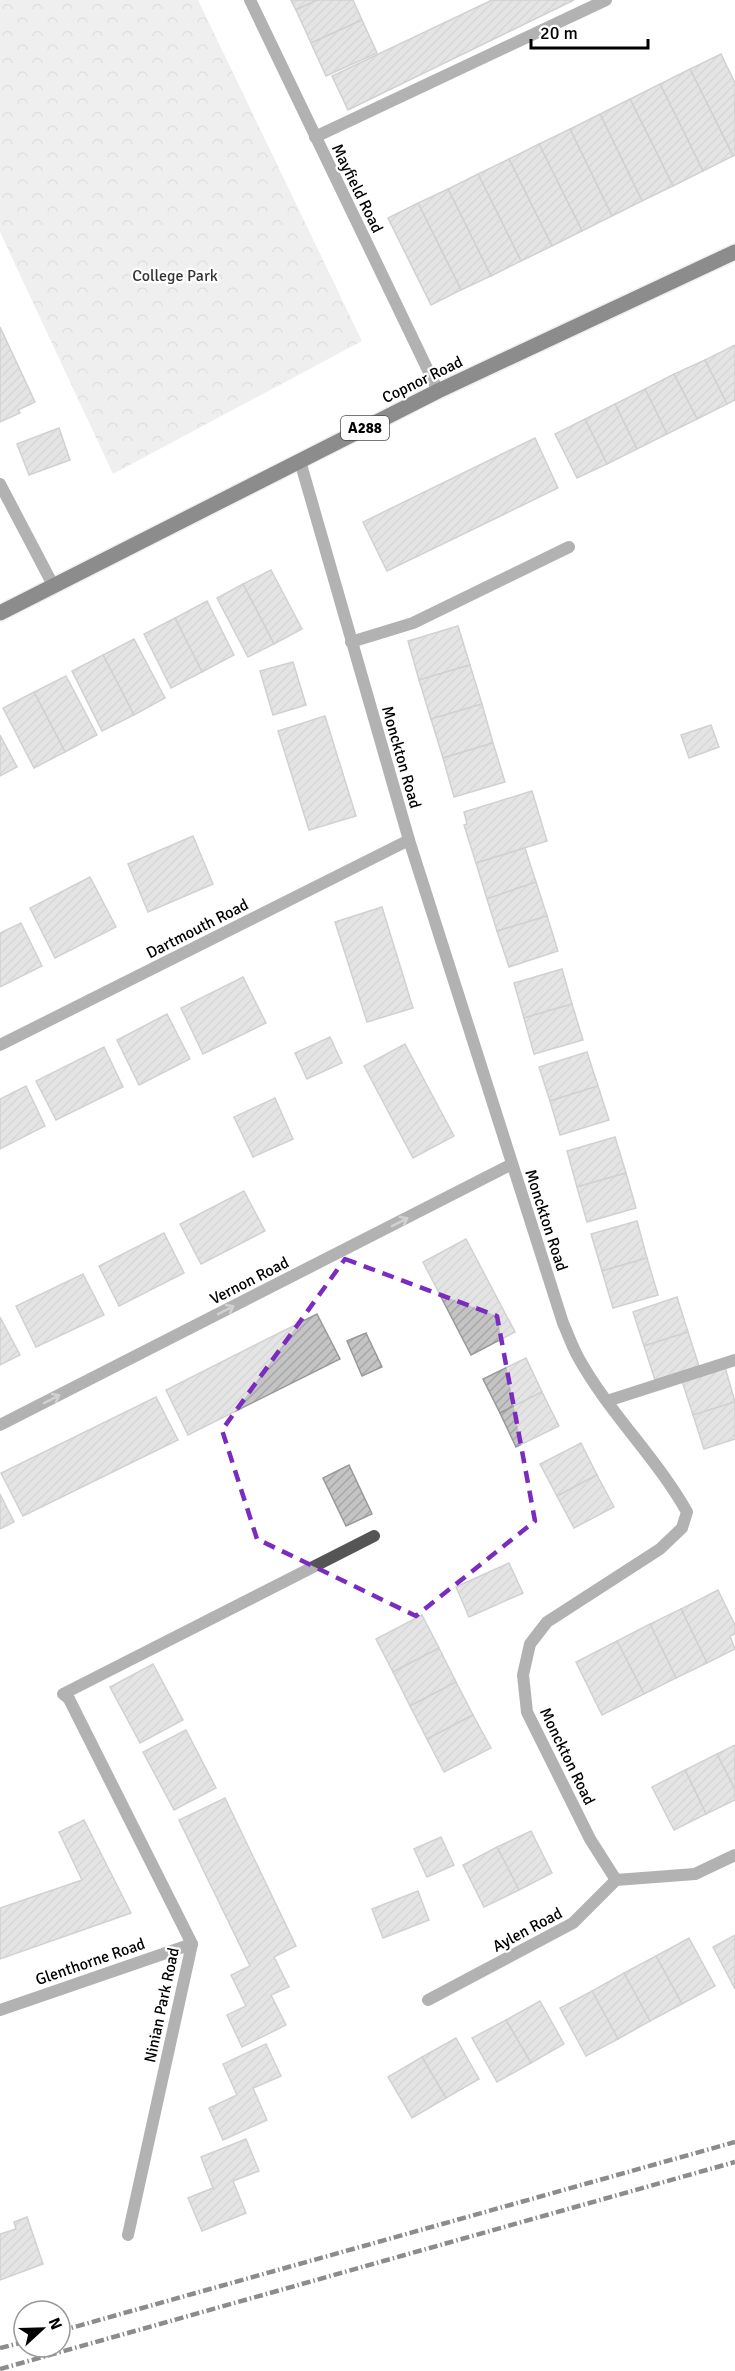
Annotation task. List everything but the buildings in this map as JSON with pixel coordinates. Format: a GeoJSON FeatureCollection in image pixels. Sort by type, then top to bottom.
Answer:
{"type":"FeatureCollection","features":[{"type":"Feature","properties":{"kind":"main road","name":"Copnor Road"},"geometry":{"type":"LineString","coordinates":[[0,613],[438,391],[735,252]]}},
{"type":"Feature","properties":{"kind":"street","name":"Mayfield Road"},"geometry":{"type":"LineString","coordinates":[[250,0],[438,391]]}},
{"type":"Feature","properties":{"kind":"street"},"geometry":{"type":"LineString","coordinates":[[315,137],[606,0]]}},
{"type":"Feature","properties":{"kind":"street","name":"Monckton Road"},"geometry":{"type":"LineString","coordinates":[[300,461],[409,840],[563,1323],[577,1357],[607,1401],[671,1484],[687,1512],[682,1528],[660,1549],[547,1622],[530,1644],[523,1675],[527,1712],[590,1839],[616,1880]]}},
{"type":"Feature","properties":{"kind":"street"},"geometry":{"type":"LineString","coordinates":[[0,484],[53,585]]}},
{"type":"Feature","properties":{"kind":"street"},"geometry":{"type":"LineString","coordinates":[[351,642],[412,623],[569,547]]}},
{"type":"Feature","properties":{"kind":"street","name":"Dartmouth Road"},"geometry":{"type":"LineString","coordinates":[[0,1045],[409,840]]}},
{"type":"Feature","properties":{"kind":"street","name":"Vernon Road"},"geometry":{"type":"LineString","coordinates":[[0,1425],[512,1164]]}},
{"type":"Feature","properties":{"kind":"street"},"geometry":{"type":"LineString","coordinates":[[607,1401],[735,1360]]}},
{"type":"Feature","properties":{"kind":"street","name":"Ninian Park Road"},"geometry":{"type":"LineString","coordinates":[[128,2235],[192,1944],[69,1699],[63,1694],[374,1536]]}},
{"type":"Feature","properties":{"kind":"street"},"geometry":{"type":"LineString","coordinates":[[616,1880],[695,1874],[735,1855]]}},
{"type":"Feature","properties":{"kind":"street","name":"Aylen Road"},"geometry":{"type":"LineString","coordinates":[[428,2000],[573,1923],[616,1880]]}},
{"type":"Feature","properties":{"kind":"street","name":"Glenthorne Road"},"geometry":{"type":"LineString","coordinates":[[0,2010],[192,1944]]}},
{"type":"Feature","properties":{"kind":"highlighted area"},"geometry":{"type":"Polygon","coordinates":[[[345,1259],[497,1316],[535,1521],[416,1616],[257,1539],[222,1430],[345,1259]]]}},
{"type":"Feature","properties":{"kind":"green space","name":"College Park"},"geometry":{"type":"Polygon","coordinates":[[[0,0],[198,0],[362,341],[113,474],[0,232],[0,0]]]}},
{"type":"Feature","properties":{"kind":"railway"},"geometry":{"type":"LineString","coordinates":[[72,2328],[735,2142]]}},
{"type":"Feature","properties":{"kind":"railway"},"geometry":{"type":"LineString","coordinates":[[0,2369],[735,2162]]}},
{"type":"Feature","properties":{"kind":"railway"},"geometry":{"type":"LineString","coordinates":[[0,2348],[12,2345]]}}]}
